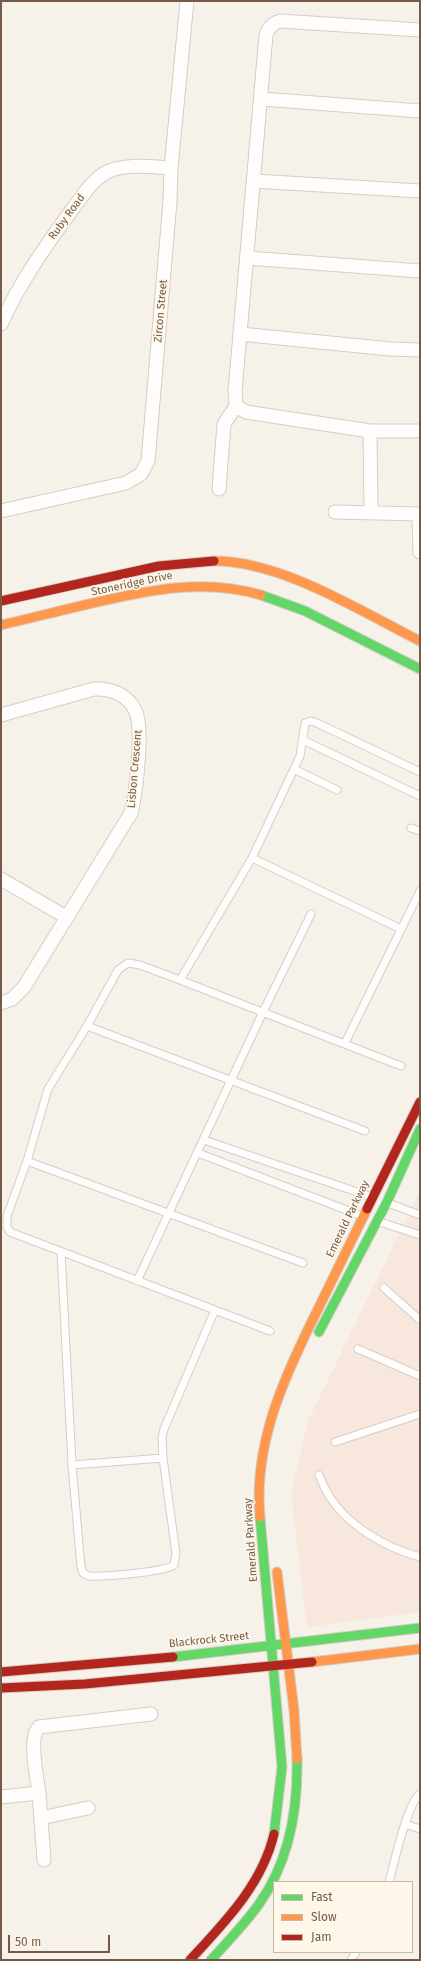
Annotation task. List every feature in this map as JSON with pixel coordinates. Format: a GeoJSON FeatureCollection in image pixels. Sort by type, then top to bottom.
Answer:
{"type":"FeatureCollection","features":[{"type":"Feature","properties":{"kind":"street","name":"Zircon Street"},"geometry":{"type":"LineString","coordinates":[[1,511],[126,483],[135,479],[145,468],[148,461],[170,201],[171,168],[187,1]]}},
{"type":"Feature","properties":{"kind":"street"},"geometry":{"type":"LineString","coordinates":[[219,489],[224,424],[236,406],[235,391],[262,99],[266,35],[269,28],[274,23],[280,21],[420,30]]}},
{"type":"Feature","properties":{"kind":"street"},"geometry":{"type":"LineString","coordinates":[[262,99],[420,111]]}},
{"type":"Feature","properties":{"kind":"street","name":"Ruby Road"},"geometry":{"type":"LineString","coordinates":[[1,324],[22,283],[62,223],[93,182],[107,172],[116,168],[171,168]]}},
{"type":"Feature","properties":{"kind":"street"},"geometry":{"type":"LineString","coordinates":[[254,181],[420,191]]}},
{"type":"Feature","properties":{"kind":"street"},"geometry":{"type":"LineString","coordinates":[[247,258],[420,271]]}},
{"type":"Feature","properties":{"kind":"street"},"geometry":{"type":"LineString","coordinates":[[240,334],[390,350],[420,350]]}},
{"type":"Feature","properties":{"kind":"street"},"geometry":{"type":"LineString","coordinates":[[236,406],[246,412],[370,431],[420,431]]}},
{"type":"Feature","properties":{"kind":"street"},"geometry":{"type":"LineString","coordinates":[[370,431],[371,514]]}},
{"type":"Feature","properties":{"kind":"street"},"geometry":{"type":"LineString","coordinates":[[334,512],[420,514],[420,552]]}},
{"type":"Feature","properties":{"kind":"street","name":"Stoneridge Drive"},"geometry":{"type":"LineString","coordinates":[[1,601],[165,564],[202,561],[232,562],[257,567],[300,582],[420,641]]}},
{"type":"Feature","properties":{"kind":"street","name":"Stoneridge Drive"},"geometry":{"type":"LineString","coordinates":[[1,625],[132,594],[182,586],[234,588],[269,597],[305,611],[420,669]]}},
{"type":"Feature","properties":{"kind":"street","name":"Lisbon Crescent"},"geometry":{"type":"LineString","coordinates":[[1,716],[94,689],[104,689],[113,691],[130,702],[139,718],[138,754],[131,813],[21,991],[12,999],[1,1003]]}},
{"type":"Feature","properties":{"kind":"street"},"geometry":{"type":"LineString","coordinates":[[1,879],[66,917]]}},
{"type":"Feature","properties":{"kind":"street","name":"Emerald Parkway"},"geometry":{"type":"LineString","coordinates":[[190,1960],[249,1891],[271,1846],[280,1797],[282,1767],[259,1509],[261,1463],[268,1427],[274,1405],[288,1372],[372,1197],[420,1102]]}},
{"type":"Feature","properties":{"kind":"street"},"geometry":{"type":"LineString","coordinates":[[315,1341],[387,1202],[420,1129]]}},
{"type":"Feature","properties":{"kind":"street","name":"Emerald Parkway"},"geometry":{"type":"LineString","coordinates":[[269,1500],[268,1463],[276,1427],[281,1410],[300,1369]]}},
{"type":"Feature","properties":{"kind":"street"},"geometry":{"type":"LineString","coordinates":[[211,1960],[265,1895],[282,1859],[293,1826],[298,1791],[298,1757],[276,1559]]}},
{"type":"Feature","properties":{"kind":"street","name":"Blackrock Street"},"geometry":{"type":"LineString","coordinates":[[1,1672],[285,1644],[420,1628]]}},
{"type":"Feature","properties":{"kind":"street"},"geometry":{"type":"LineString","coordinates":[[1,1688],[85,1684],[288,1664],[420,1649]]}},
{"type":"Feature","properties":{"kind":"street"},"geometry":{"type":"LineString","coordinates":[[44,1860],[39,1792],[33,1742],[35,1730],[38,1727],[152,1714]]}},
{"type":"Feature","properties":{"kind":"street"},"geometry":{"type":"LineString","coordinates":[[1,1797],[39,1792]]}},
{"type":"Feature","properties":{"kind":"street"},"geometry":{"type":"LineString","coordinates":[[41,1818],[88,1808]]}},
{"type":"Feature","properties":{"kind":"lane"},"geometry":{"type":"LineString","coordinates":[[180,980],[252,858],[302,750],[305,723],[311,721],[420,772]]}},
{"type":"Feature","properties":{"kind":"lane"},"geometry":{"type":"LineString","coordinates":[[303,740],[420,796]]}},
{"type":"Feature","properties":{"kind":"lane"},"geometry":{"type":"LineString","coordinates":[[294,770],[337,790]]}},
{"type":"Feature","properties":{"kind":"lane"},"geometry":{"type":"LineString","coordinates":[[411,828],[420,831]]}},
{"type":"Feature","properties":{"kind":"lane"},"geometry":{"type":"LineString","coordinates":[[252,858],[401,929]]}},
{"type":"Feature","properties":{"kind":"lane"},"geometry":{"type":"LineString","coordinates":[[345,1043],[420,891]]}},
{"type":"Feature","properties":{"kind":"lane"},"geometry":{"type":"LineString","coordinates":[[137,1281],[263,1012],[311,914]]}},
{"type":"Feature","properties":{"kind":"lane"},"geometry":{"type":"LineString","coordinates":[[270,1331],[10,1232],[7,1227],[7,1216],[27,1161],[48,1089],[87,1026],[118,970],[123,965],[133,963],[345,1043],[401,1066]]}},
{"type":"Feature","properties":{"kind":"lane"},"geometry":{"type":"LineString","coordinates":[[87,1026],[365,1131]]}},
{"type":"Feature","properties":{"kind":"lane"},"geometry":{"type":"LineString","coordinates":[[204,1140],[387,1202],[420,1215]]}},
{"type":"Feature","properties":{"kind":"lane"},"geometry":{"type":"LineString","coordinates":[[198,1153],[363,1216],[420,1235]]}},
{"type":"Feature","properties":{"kind":"lane"},"geometry":{"type":"LineString","coordinates":[[27,1161],[303,1264]]}},
{"type":"Feature","properties":{"kind":"lane"},"geometry":{"type":"LineString","coordinates":[[61,1252],[72,1465],[81,1567],[83,1573],[95,1576],[170,1568],[174,1565],[176,1554],[163,1458],[162,1438],[164,1429],[215,1310]]}},
{"type":"Feature","properties":{"kind":"lane"},"geometry":{"type":"LineString","coordinates":[[384,1288],[420,1320]]}},
{"type":"Feature","properties":{"kind":"lane"},"geometry":{"type":"LineString","coordinates":[[358,1349],[420,1376]]}},
{"type":"Feature","properties":{"kind":"lane"},"geometry":{"type":"LineString","coordinates":[[335,1442],[420,1414]]}},
{"type":"Feature","properties":{"kind":"lane"},"geometry":{"type":"LineString","coordinates":[[72,1465],[163,1458]]}},
{"type":"Feature","properties":{"kind":"lane"},"geometry":{"type":"LineString","coordinates":[[319,1474],[328,1494],[339,1509],[358,1526],[378,1539],[406,1553],[420,1558]]}},
{"type":"Feature","properties":{"kind":"lane"},"geometry":{"type":"LineString","coordinates":[[390,1881],[405,1824],[414,1799],[420,1794]]}},
{"type":"Feature","properties":{"kind":"lane"},"geometry":{"type":"LineString","coordinates":[[405,1824],[420,1829]]}},
{"type":"Feature","properties":{"kind":"shaded area"},"geometry":{"type":"Polygon","coordinates":[[[420,1191],[420,1612],[307,1627],[291,1494],[308,1421],[420,1191]]]}},
{"type":"Feature","properties":{"kind":"traffic: fast"},"geometry":{"type":"LineString","coordinates":[[261,595],[305,611],[420,669]]}},
{"type":"Feature","properties":{"kind":"traffic: fast"},"geometry":{"type":"LineString","coordinates":[[319,1332],[387,1202],[420,1129]]}},
{"type":"Feature","properties":{"kind":"traffic: fast"},"geometry":{"type":"LineString","coordinates":[[260,1517],[282,1767],[274,1834]]}},
{"type":"Feature","properties":{"kind":"traffic: fast"},"geometry":{"type":"LineString","coordinates":[[173,1657],[420,1628]]}},
{"type":"Feature","properties":{"kind":"traffic: fast"},"geometry":{"type":"LineString","coordinates":[[211,1960],[254,1911],[278,1871],[290,1835],[296,1797],[297,1759]]}},
{"type":"Feature","properties":{"kind":"traffic: slow"},"geometry":{"type":"LineString","coordinates":[[214,561],[240,563],[266,569],[293,578],[320,590],[420,641]]}},
{"type":"Feature","properties":{"kind":"traffic: slow"},"geometry":{"type":"LineString","coordinates":[[1,625],[114,598],[156,590],[219,587],[261,595]]}},
{"type":"Feature","properties":{"kind":"traffic: slow"},"geometry":{"type":"LineString","coordinates":[[260,1517],[259,1489],[262,1462],[274,1409],[295,1357],[367,1209]]}},
{"type":"Feature","properties":{"kind":"traffic: slow"},"geometry":{"type":"LineString","coordinates":[[277,1572],[294,1710],[297,1759]]}},
{"type":"Feature","properties":{"kind":"traffic: slow"},"geometry":{"type":"LineString","coordinates":[[312,1662],[420,1649]]}},
{"type":"Feature","properties":{"kind":"traffic: jam"},"geometry":{"type":"LineString","coordinates":[[1,601],[159,566],[214,561]]}},
{"type":"Feature","properties":{"kind":"traffic: jam"},"geometry":{"type":"LineString","coordinates":[[367,1209],[420,1102]]}},
{"type":"Feature","properties":{"kind":"traffic: jam"},"geometry":{"type":"LineString","coordinates":[[1,1672],[173,1657]]}},
{"type":"Feature","properties":{"kind":"traffic: jam"},"geometry":{"type":"LineString","coordinates":[[1,1688],[85,1684],[312,1662]]}},
{"type":"Feature","properties":{"kind":"traffic: jam"},"geometry":{"type":"LineString","coordinates":[[190,1960],[216,1932],[251,1887],[261,1870],[274,1834]]}}]}
